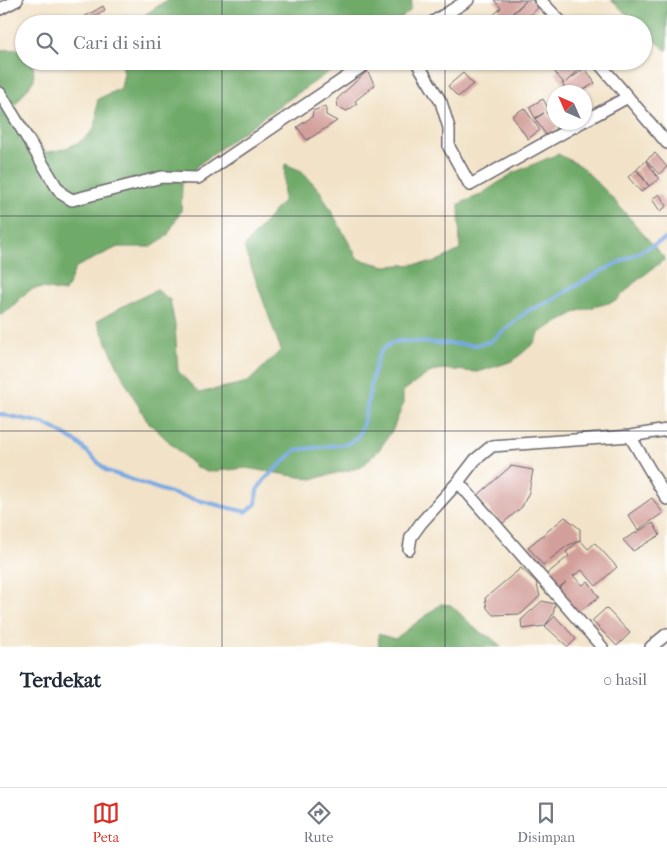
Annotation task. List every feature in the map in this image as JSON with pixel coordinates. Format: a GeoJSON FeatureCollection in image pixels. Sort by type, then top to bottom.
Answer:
{"type":"FeatureCollection","features":[{"type":"Feature","properties":{"kind":"street"},"geometry":{"type":"LineString","coordinates":[[0,9],[17,0]]}},
{"type":"Feature","properties":{"kind":"street"},"geometry":{"type":"LineString","coordinates":[[444,15],[468,0]]}},
{"type":"Feature","properties":{"kind":"street"},"geometry":{"type":"LineString","coordinates":[[540,0],[554,15]]}},
{"type":"Feature","properties":{"kind":"street"},"geometry":{"type":"LineString","coordinates":[[0,93],[56,186],[62,194],[72,200],[162,177],[198,178],[357,70]]}},
{"type":"Feature","properties":{"kind":"street"},"geometry":{"type":"LineString","coordinates":[[421,70],[441,102],[449,128],[449,147],[470,185],[569,130]]}},
{"type":"Feature","properties":{"kind":"street"},"geometry":{"type":"LineString","coordinates":[[605,70],[667,142]]}},
{"type":"Feature","properties":{"kind":"street"},"geometry":{"type":"LineString","coordinates":[[592,117],[628,97]]}},
{"type":"Feature","properties":{"kind":"street"},"geometry":{"type":"LineString","coordinates":[[409,549],[415,530],[475,460],[492,446],[630,436],[667,430]]}},
{"type":"Feature","properties":{"kind":"street"},"geometry":{"type":"LineString","coordinates":[[630,436],[667,499]]}},
{"type":"Feature","properties":{"kind":"street"},"geometry":{"type":"LineString","coordinates":[[458,482],[602,647]]}},
{"type":"Feature","properties":{"kind":"street"},"geometry":{"type":"LineString","coordinates":[[651,647],[667,634]]}},
{"type":"Feature","properties":{"kind":"green space"},"geometry":{"type":"Polygon","coordinates":[[[167,0],[412,0],[410,11],[405,15],[144,15],[167,0]]]}},
{"type":"Feature","properties":{"kind":"green space"},"geometry":{"type":"Polygon","coordinates":[[[611,0],[667,0],[667,51],[652,38],[652,15],[627,15],[611,0]]]}},
{"type":"Feature","properties":{"kind":"green space"},"geometry":{"type":"Polygon","coordinates":[[[15,49],[15,70],[33,70],[34,80],[14,106],[45,152],[67,148],[89,135],[96,122],[98,99],[121,88],[123,70],[332,70],[263,117],[198,165],[182,184],[181,211],[167,236],[150,247],[118,247],[76,267],[65,292],[41,288],[32,289],[10,309],[0,315],[0,50],[15,49]]]}},
{"type":"Feature","properties":{"kind":"green space"},"geometry":{"type":"Polygon","coordinates":[[[558,154],[581,166],[607,192],[665,259],[634,283],[616,301],[578,311],[540,332],[534,343],[513,361],[478,372],[441,369],[429,373],[403,391],[403,405],[393,429],[379,450],[362,467],[312,479],[246,468],[207,472],[196,467],[147,421],[123,378],[97,321],[157,290],[170,300],[175,325],[178,371],[199,393],[248,382],[281,350],[244,247],[283,201],[285,164],[302,171],[320,191],[358,259],[385,266],[433,263],[460,250],[459,204],[480,195],[513,173],[558,154]]]}},
{"type":"Feature","properties":{"kind":"green space"},"geometry":{"type":"Polygon","coordinates":[[[441,604],[451,605],[479,632],[490,637],[502,647],[379,647],[378,634],[395,639],[441,604]]]}},
{"type":"Feature","properties":{"kind":"building"},"geometry":{"type":"Polygon","coordinates":[[[494,0],[532,0],[538,8],[530,15],[511,15],[526,1],[510,15],[493,15],[501,8],[494,0]]]}},
{"type":"Feature","properties":{"kind":"building"},"geometry":{"type":"Polygon","coordinates":[[[103,6],[105,10],[97,15],[87,15],[103,6]]]}},
{"type":"Feature","properties":{"kind":"building"},"geometry":{"type":"Polygon","coordinates":[[[558,70],[579,70],[566,82],[582,70],[586,70],[595,83],[592,85],[563,85],[562,83],[564,83],[555,73],[558,70]]]}},
{"type":"Feature","properties":{"kind":"building"},"geometry":{"type":"Polygon","coordinates":[[[367,71],[375,85],[355,101],[357,104],[347,111],[338,107],[337,99],[367,71]]]}},
{"type":"Feature","properties":{"kind":"building"},"geometry":{"type":"Polygon","coordinates":[[[463,73],[473,84],[458,97],[448,86],[463,73]]]}},
{"type":"Feature","properties":{"kind":"building"},"geometry":{"type":"Polygon","coordinates":[[[543,99],[547,106],[547,130],[554,130],[546,135],[535,119],[544,113],[535,118],[529,107],[543,99]]]}},
{"type":"Feature","properties":{"kind":"building"},"geometry":{"type":"Polygon","coordinates":[[[326,106],[326,115],[337,121],[307,140],[297,127],[312,117],[313,111],[326,106]]]}},
{"type":"Feature","properties":{"kind":"building"},"geometry":{"type":"Polygon","coordinates":[[[524,108],[540,130],[528,139],[512,116],[524,108]]]}},
{"type":"Feature","properties":{"kind":"building"},"geometry":{"type":"Polygon","coordinates":[[[655,153],[667,167],[659,174],[646,160],[655,153]]]}},
{"type":"Feature","properties":{"kind":"building"},"geometry":{"type":"Polygon","coordinates":[[[646,161],[659,179],[649,186],[637,169],[646,161]]]}},
{"type":"Feature","properties":{"kind":"building"},"geometry":{"type":"Polygon","coordinates":[[[636,170],[649,186],[641,192],[628,177],[636,170]]]}},
{"type":"Feature","properties":{"kind":"building"},"geometry":{"type":"Polygon","coordinates":[[[659,194],[667,206],[660,211],[652,199],[659,194]]]}},
{"type":"Feature","properties":{"kind":"building"},"geometry":{"type":"Polygon","coordinates":[[[511,466],[533,470],[529,492],[522,507],[502,524],[477,496],[511,466]]]}},
{"type":"Feature","properties":{"kind":"building"},"geometry":{"type":"Polygon","coordinates":[[[652,498],[663,513],[638,530],[628,515],[652,498]]]}},
{"type":"Feature","properties":{"kind":"building"},"geometry":{"type":"Polygon","coordinates":[[[565,517],[580,529],[580,540],[567,546],[543,565],[528,547],[565,517]]]}},
{"type":"Feature","properties":{"kind":"building"},"geometry":{"type":"Polygon","coordinates":[[[653,523],[660,535],[633,551],[623,540],[653,523]]]}},
{"type":"Feature","properties":{"kind":"building"},"geometry":{"type":"Polygon","coordinates":[[[580,540],[588,549],[595,543],[617,567],[596,586],[582,570],[573,576],[583,585],[588,581],[599,597],[575,614],[556,592],[566,582],[556,590],[543,577],[569,556],[566,552],[580,540]]]}},
{"type":"Feature","properties":{"kind":"building"},"geometry":{"type":"Polygon","coordinates":[[[521,568],[536,582],[540,596],[521,614],[493,615],[487,608],[485,598],[521,568]]]}},
{"type":"Feature","properties":{"kind":"building"},"geometry":{"type":"Polygon","coordinates":[[[542,601],[555,604],[553,614],[545,626],[522,629],[521,620],[542,601]]]}},
{"type":"Feature","properties":{"kind":"building"},"geometry":{"type":"Polygon","coordinates":[[[606,608],[630,633],[617,646],[592,621],[606,608]]]}},
{"type":"Feature","properties":{"kind":"building"},"geometry":{"type":"Polygon","coordinates":[[[555,616],[576,639],[568,647],[545,626],[555,616]]]}},
{"type":"Feature","properties":{"kind":"waterway"},"geometry":{"type":"LineString","coordinates":[[0,414],[43,423],[55,429],[78,443],[107,471],[173,494],[246,512],[256,504],[257,490],[265,479],[296,450],[347,444],[357,438],[365,417],[375,366],[383,349],[387,346],[400,341],[474,345],[490,342],[529,310],[547,303],[596,274],[667,238]]}}]}
